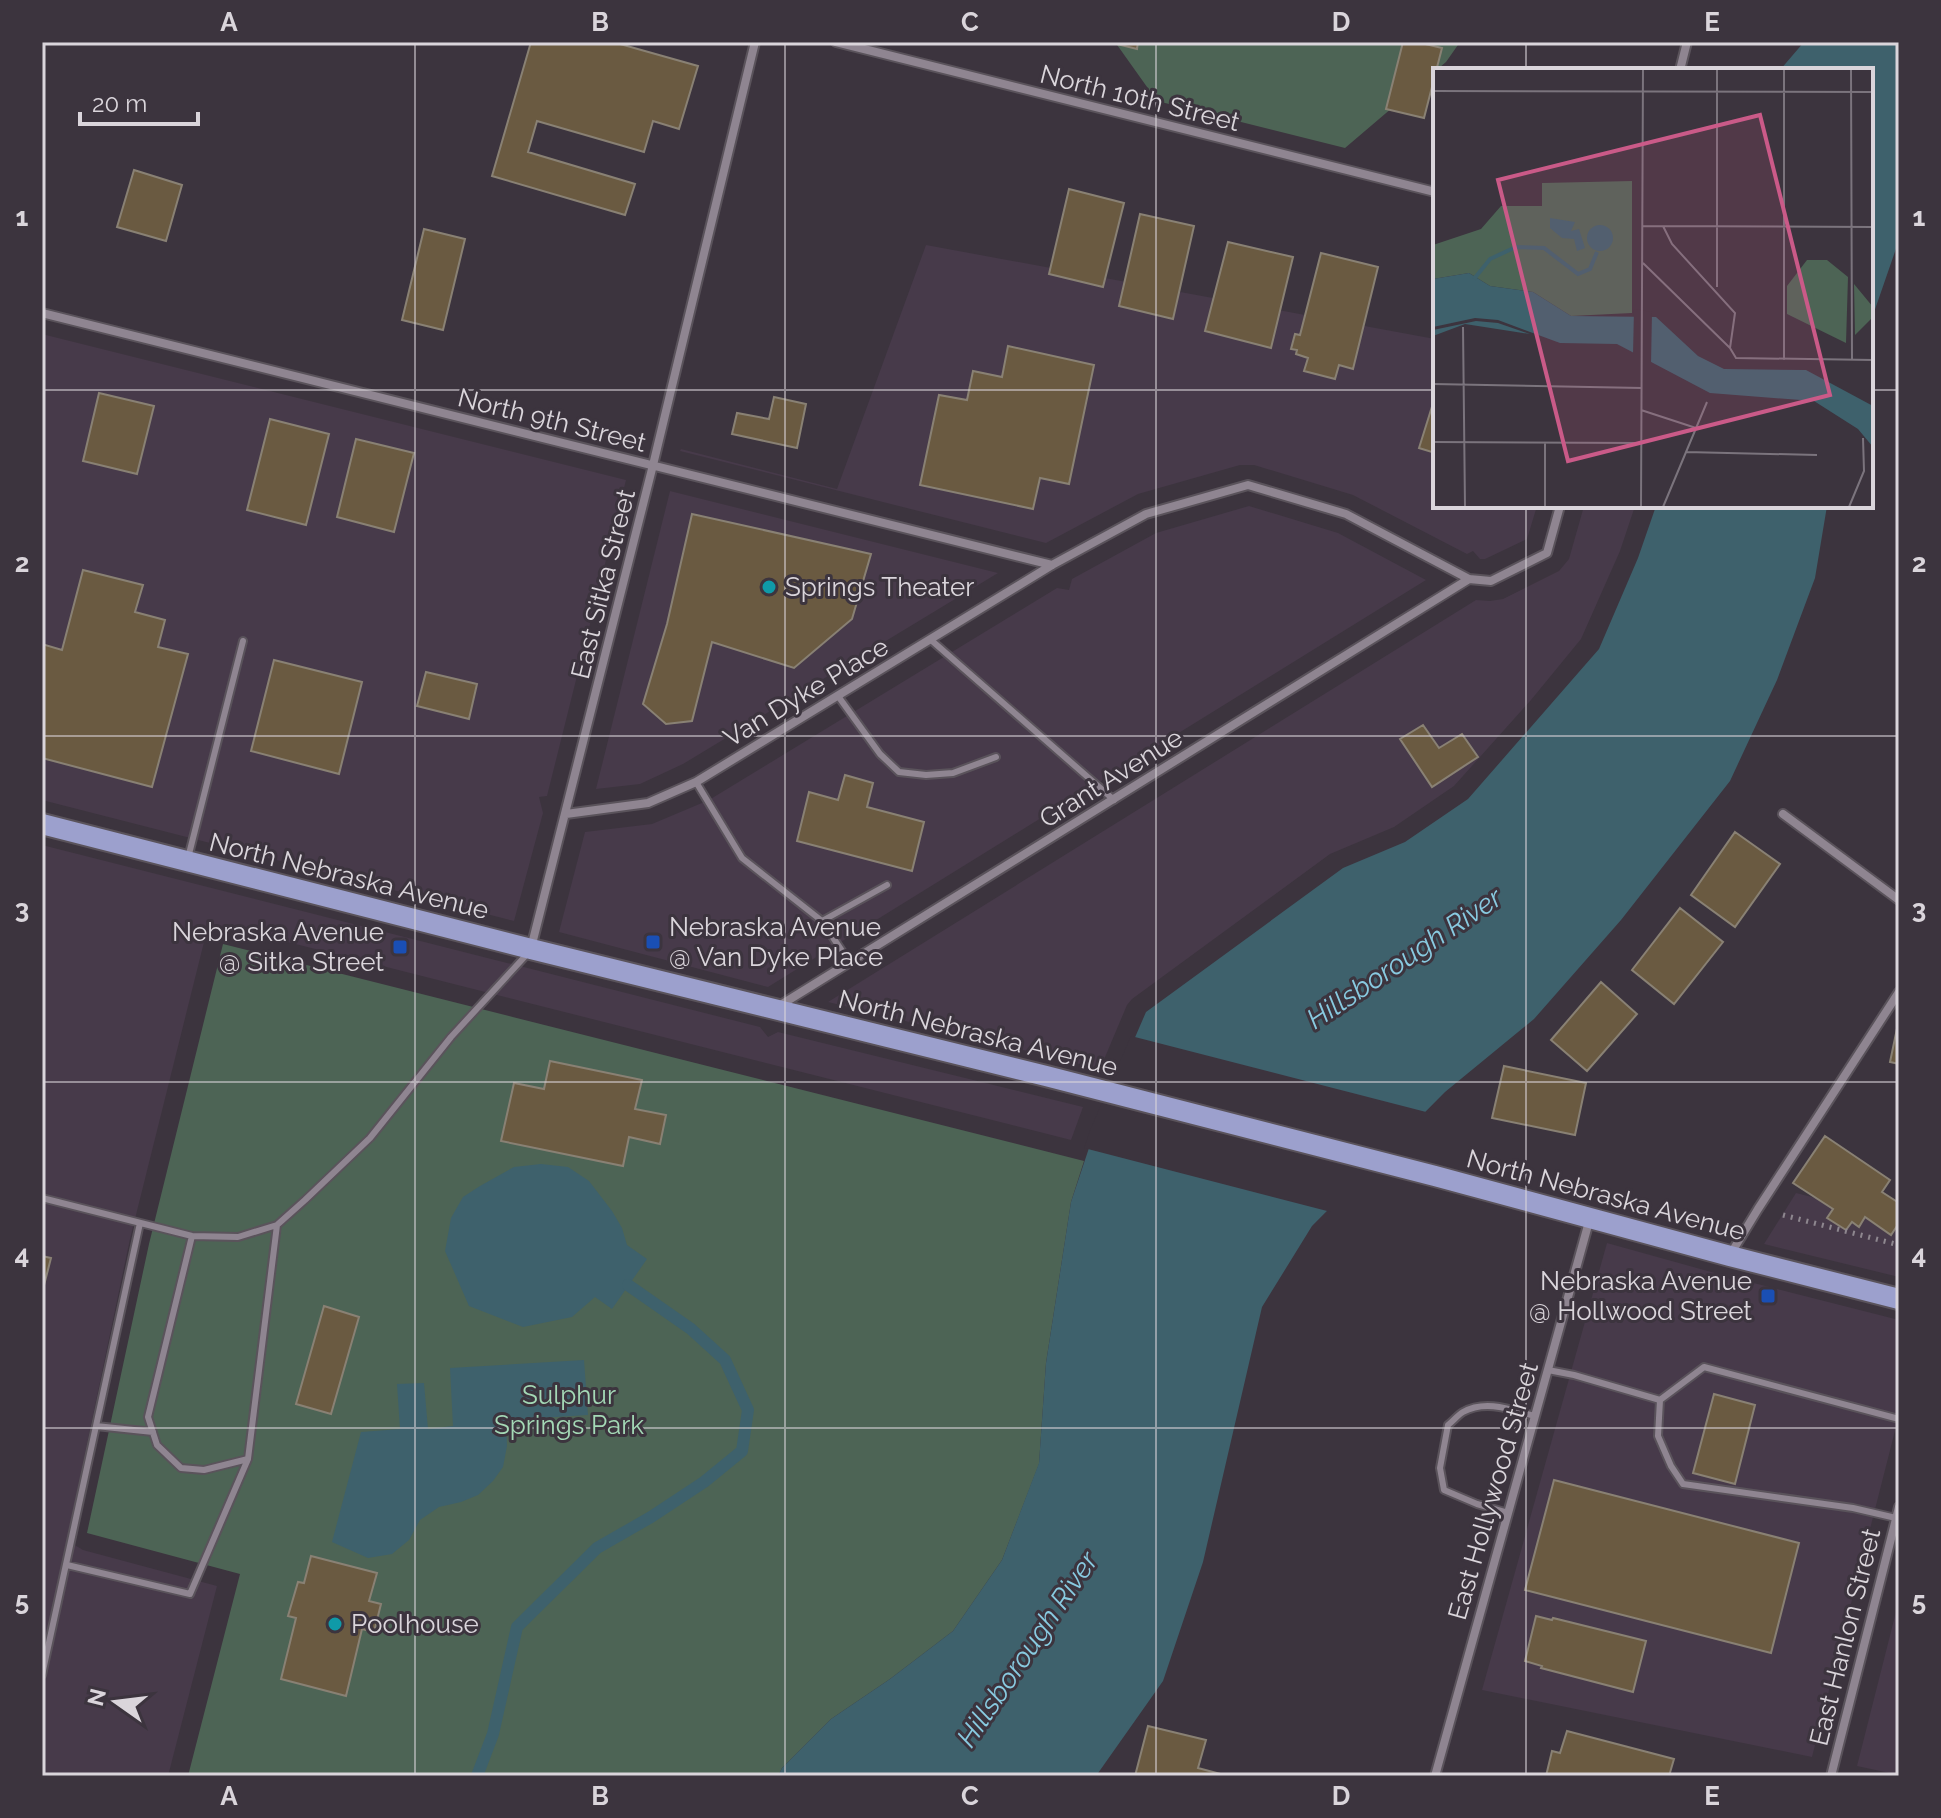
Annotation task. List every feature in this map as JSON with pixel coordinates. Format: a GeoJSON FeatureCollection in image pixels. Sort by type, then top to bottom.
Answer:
{"type":"FeatureCollection","features":[{"type":"Feature","properties":{"kind":"main road","name":"North Nebraska Avenue"},"geometry":{"type":"LineString","coordinates":[[42,824],[1046,1076],[1899,1299]]}},
{"type":"Feature","properties":{"kind":"street","name":"East Sitka Street"},"geometry":{"type":"LineString","coordinates":[[531,949],[755,42]]}},
{"type":"Feature","properties":{"kind":"street","name":"North 10th Street"},"geometry":{"type":"LineString","coordinates":[[836,42],[1433,191]]}},
{"type":"Feature","properties":{"kind":"street"},"geometry":{"type":"LineString","coordinates":[[1680,68],[1687,42]]}},
{"type":"Feature","properties":{"kind":"street","name":"North 9th Street"},"geometry":{"type":"LineString","coordinates":[[42,313],[1052,565]]}},
{"type":"Feature","properties":{"kind":"street","name":"Van Dyke Place"},"geometry":{"type":"LineString","coordinates":[[566,814],[648,803],[696,782],[1052,565],[1146,514],[1248,485],[1346,514],[1469,579]]}},
{"type":"Feature","properties":{"kind":"street"},"geometry":{"type":"LineString","coordinates":[[1469,579],[1491,581],[1547,553],[1559,508]]}},
{"type":"Feature","properties":{"kind":"street","name":"Grant Avenue"},"geometry":{"type":"LineString","coordinates":[[773,1009],[1469,579]]}},
{"type":"Feature","properties":{"kind":"street"},"geometry":{"type":"LineString","coordinates":[[1783,814],[1899,900]]}},
{"type":"Feature","properties":{"kind":"street"},"geometry":{"type":"LineString","coordinates":[[1730,1256],[1899,992]]}},
{"type":"Feature","properties":{"kind":"street","name":"East Hollywood Street"},"geometry":{"type":"LineString","coordinates":[[1435,1776],[1590,1217]]}},
{"type":"Feature","properties":{"kind":"street","name":"East Hanlon Street"},"geometry":{"type":"LineString","coordinates":[[1831,1776],[1899,1507]]}},
{"type":"Feature","properties":{"kind":"lane"},"geometry":{"type":"LineString","coordinates":[[931,640],[1114,800]]}},
{"type":"Feature","properties":{"kind":"lane"},"geometry":{"type":"LineString","coordinates":[[187,861],[243,641]]}},
{"type":"Feature","properties":{"kind":"lane"},"geometry":{"type":"LineString","coordinates":[[838,696],[880,754],[899,772],[926,775],[953,773],[996,757]]}},
{"type":"Feature","properties":{"kind":"lane"},"geometry":{"type":"LineString","coordinates":[[696,782],[742,858],[822,921],[850,963]]}},
{"type":"Feature","properties":{"kind":"lane"},"geometry":{"type":"LineString","coordinates":[[822,921],[887,885]]}},
{"type":"Feature","properties":{"kind":"lane"},"geometry":{"type":"LineString","coordinates":[[42,1198],[192,1236],[238,1237],[277,1225],[370,1138],[451,1037],[531,949]]}},
{"type":"Feature","properties":{"kind":"lane"},"geometry":{"type":"LineString","coordinates":[[42,1675],[140,1223]]}},
{"type":"Feature","properties":{"kind":"lane"},"geometry":{"type":"LineString","coordinates":[[67,1565],[190,1594],[248,1459],[277,1225]]}},
{"type":"Feature","properties":{"kind":"lane"},"geometry":{"type":"LineString","coordinates":[[192,1236],[148,1417],[157,1445],[181,1468],[204,1470],[248,1459]]}},
{"type":"Feature","properties":{"kind":"lane"},"geometry":{"type":"LineString","coordinates":[[1896,1518],[1853,1508],[1683,1484],[1658,1436],[1660,1400],[1704,1367],[1899,1419]]}},
{"type":"Feature","properties":{"kind":"lane"},"geometry":{"type":"LineString","coordinates":[[1548,1370],[1660,1400]]}},
{"type":"Feature","properties":{"kind":"lane"},"geometry":{"type":"LineString","coordinates":[[1508,1513],[1444,1490],[1440,1468],[1448,1425],[1463,1412],[1483,1405],[1535,1416]]}},
{"type":"Feature","properties":{"kind":"lane"},"geometry":{"type":"LineString","coordinates":[[96,1426],[153,1432]]}},
{"type":"Feature","properties":{"kind":"path"},"geometry":{"type":"LineString","coordinates":[[1774,1213],[1899,1245]]}},
{"type":"Feature","properties":{"kind":"shaded area"},"geometry":{"type":"Polygon","coordinates":[[[926,245],[1433,339],[1433,508],[1536,508],[1527,539],[1480,559],[1473,551],[1467,554],[1353,495],[1254,465],[1240,465],[1138,494],[1046,543],[680,451],[837,489],[926,245]]]}},
{"type":"Feature","properties":{"kind":"shaded area"},"geometry":{"type":"Polygon","coordinates":[[[42,334],[626,480],[547,796],[539,797],[543,813],[514,921],[42,800],[42,334]]]}},
{"type":"Feature","properties":{"kind":"shaded area"},"geometry":{"type":"Polygon","coordinates":[[[670,491],[998,573],[683,764],[640,784],[596,789],[670,491]]]}},
{"type":"Feature","properties":{"kind":"shaded area"},"geometry":{"type":"Polygon","coordinates":[[[1249,506],[1338,533],[1426,580],[768,987],[559,932],[585,832],[652,824],[709,800],[1057,588],[1069,590],[1072,579],[1156,533],[1249,506]]]}},
{"type":"Feature","properties":{"kind":"shaded area"},"geometry":{"type":"Polygon","coordinates":[[[1583,508],[1634,508],[1620,551],[1581,639],[1454,786],[1394,827],[1330,854],[1132,999],[1100,1069],[828,1002],[1476,600],[1503,599],[1559,571],[1569,559],[1583,508]]]}},
{"type":"Feature","properties":{"kind":"shaded area"},"geometry":{"type":"Polygon","coordinates":[[[42,845],[760,1027],[768,1037],[778,1032],[1083,1107],[1071,1140],[228,927],[215,927],[206,934],[130,1239],[68,1534],[73,1544],[83,1550],[217,1586],[168,1776],[42,1776],[42,845]]]}},
{"type":"Feature","properties":{"kind":"shaded area"},"geometry":{"type":"Polygon","coordinates":[[[1796,1193],[1899,1219],[1899,1277],[1764,1244],[1796,1193]]]}},
{"type":"Feature","properties":{"kind":"shaded area"},"geometry":{"type":"Polygon","coordinates":[[[1607,1243],[1722,1275],[1739,1284],[1742,1280],[1899,1320],[1899,1415],[1812,1757],[1482,1690],[1607,1243]]]}},
{"type":"Feature","properties":{"kind":"shaded area"},"geometry":{"type":"Polygon","coordinates":[[[1899,1600],[1899,1775],[1857,1766],[1899,1600]]]}},
{"type":"Feature","properties":{"kind":"green space"},"geometry":{"type":"Polygon","coordinates":[[[1115,42],[1460,42],[1446,62],[1439,68],[1433,68],[1433,73],[1345,148],[1157,101],[1115,42]]]}},
{"type":"Feature","properties":{"kind":"green space","name":"Sulphur Springs Park"},"geometry":{"type":"Polygon","coordinates":[[[223,944],[1084,1161],[1071,1202],[1046,1363],[1039,1464],[1002,1560],[953,1631],[831,1719],[782,1768],[778,1776],[188,1776],[240,1574],[87,1533],[149,1244],[223,944]]]}},
{"type":"Feature","properties":{"kind":"water"},"geometry":{"type":"Polygon","coordinates":[[[1804,42],[1899,42],[1899,240],[1873,315],[1873,68],[1782,68],[1804,42]]]}},
{"type":"Feature","properties":{"kind":"water","name":"Hillsborough River"},"geometry":{"type":"Polygon","coordinates":[[[1655,508],[1827,508],[1815,578],[1777,680],[1730,781],[1621,920],[1534,1019],[1445,1092],[1312,1226],[1262,1307],[1203,1562],[1163,1681],[1096,1776],[778,1776],[782,1768],[831,1719],[953,1631],[1002,1560],[1039,1463],[1046,1363],[1071,1202],[1095,1130],[1146,1012],[1343,868],[1405,842],[1468,799],[1599,649],[1638,558],[1655,508]]]}},
{"type":"Feature","properties":{"kind":"water"},"geometry":{"type":"Polygon","coordinates":[[[541,1164],[568,1167],[589,1181],[612,1211],[627,1245],[647,1259],[612,1309],[595,1297],[572,1317],[523,1327],[469,1306],[445,1251],[451,1218],[463,1197],[514,1167],[541,1164]]]}},
{"type":"Feature","properties":{"kind":"water"},"geometry":{"type":"Polygon","coordinates":[[[584,1360],[588,1415],[506,1420],[507,1446],[503,1467],[478,1495],[439,1507],[420,1520],[409,1540],[392,1554],[368,1558],[332,1542],[361,1432],[400,1429],[397,1384],[424,1383],[428,1429],[453,1426],[450,1368],[584,1360]]]}},
{"type":"Feature","properties":{"kind":"pier"},"geometry":{"type":"Polygon","coordinates":[[[1131,1036],[1430,1113],[1331,1212],[1084,1148],[1131,1036]]]}},
{"type":"Feature","properties":{"kind":"building"},"geometry":{"type":"Polygon","coordinates":[[[531,42],[613,42],[698,66],[679,129],[653,121],[644,152],[537,121],[528,152],[635,184],[625,215],[492,176],[531,42]]]}},
{"type":"Feature","properties":{"kind":"building"},"geometry":{"type":"Polygon","coordinates":[[[1109,42],[1138,42],[1137,49],[1109,42]]]}},
{"type":"Feature","properties":{"kind":"building"},"geometry":{"type":"Polygon","coordinates":[[[1403,42],[1442,48],[1437,68],[1433,68],[1433,83],[1424,118],[1386,109],[1403,42]]]}},
{"type":"Feature","properties":{"kind":"building"},"geometry":{"type":"Polygon","coordinates":[[[134,170],[182,185],[166,241],[117,227],[134,170]]]}},
{"type":"Feature","properties":{"kind":"building"},"geometry":{"type":"Polygon","coordinates":[[[1069,189],[1124,203],[1103,287],[1049,274],[1069,189]]]}},
{"type":"Feature","properties":{"kind":"building"},"geometry":{"type":"Polygon","coordinates":[[[1140,214],[1194,226],[1173,319],[1119,306],[1140,214]]]}},
{"type":"Feature","properties":{"kind":"building"},"geometry":{"type":"Polygon","coordinates":[[[424,229],[465,239],[443,330],[402,320],[424,229]]]}},
{"type":"Feature","properties":{"kind":"building"},"geometry":{"type":"Polygon","coordinates":[[[1228,242],[1293,257],[1271,348],[1205,331],[1228,242]]]}},
{"type":"Feature","properties":{"kind":"building"},"geometry":{"type":"Polygon","coordinates":[[[1321,253],[1378,267],[1353,369],[1339,365],[1335,379],[1304,371],[1308,358],[1291,349],[1295,334],[1300,335],[1321,253]]]}},
{"type":"Feature","properties":{"kind":"building"},"geometry":{"type":"Polygon","coordinates":[[[1008,346],[1094,365],[1069,484],[1040,478],[1033,509],[920,485],[939,395],[967,400],[973,371],[1002,377],[1008,346]]]}},
{"type":"Feature","properties":{"kind":"building"},"geometry":{"type":"Polygon","coordinates":[[[99,393],[154,406],[137,474],[83,461],[99,393]]]}},
{"type":"Feature","properties":{"kind":"building"},"geometry":{"type":"Polygon","coordinates":[[[774,397],[806,404],[797,448],[732,434],[737,413],[769,419],[774,397]]]}},
{"type":"Feature","properties":{"kind":"building"},"geometry":{"type":"Polygon","coordinates":[[[1433,403],[1433,452],[1419,448],[1433,403]]]}},
{"type":"Feature","properties":{"kind":"building"},"geometry":{"type":"Polygon","coordinates":[[[270,419],[329,434],[306,525],[247,510],[270,419]]]}},
{"type":"Feature","properties":{"kind":"building"},"geometry":{"type":"Polygon","coordinates":[[[356,439],[414,453],[394,532],[337,517],[356,439]]]}},
{"type":"Feature","properties":{"kind":"building","name":"Springs Theater"},"geometry":{"type":"Polygon","coordinates":[[[692,514],[871,554],[852,619],[794,668],[712,642],[692,721],[666,724],[643,704],[667,624],[692,514]]]}},
{"type":"Feature","properties":{"kind":"building"},"geometry":{"type":"Polygon","coordinates":[[[83,570],[143,585],[135,612],[165,620],[158,647],[188,654],[152,787],[42,758],[42,644],[62,650],[83,570]]]}},
{"type":"Feature","properties":{"kind":"building"},"geometry":{"type":"Polygon","coordinates":[[[274,660],[362,682],[339,774],[251,751],[274,660]]]}},
{"type":"Feature","properties":{"kind":"building"},"geometry":{"type":"Polygon","coordinates":[[[426,672],[477,684],[469,719],[417,706],[426,672]]]}},
{"type":"Feature","properties":{"kind":"building"},"geometry":{"type":"Polygon","coordinates":[[[1423,725],[1439,748],[1462,734],[1478,757],[1432,787],[1400,739],[1423,725]]]}},
{"type":"Feature","properties":{"kind":"building"},"geometry":{"type":"Polygon","coordinates":[[[845,775],[873,783],[867,807],[924,822],[912,871],[797,841],[809,792],[838,800],[845,775]]]}},
{"type":"Feature","properties":{"kind":"building"},"geometry":{"type":"Polygon","coordinates":[[[1735,832],[1780,864],[1735,927],[1691,895],[1735,832]]]}},
{"type":"Feature","properties":{"kind":"building"},"geometry":{"type":"Polygon","coordinates":[[[1680,908],[1723,942],[1674,1004],[1632,970],[1680,908]]]}},
{"type":"Feature","properties":{"kind":"building"},"geometry":{"type":"Polygon","coordinates":[[[1601,982],[1637,1014],[1587,1071],[1551,1040],[1601,982]]]}},
{"type":"Feature","properties":{"kind":"building"},"geometry":{"type":"Polygon","coordinates":[[[1899,1019],[1899,1064],[1890,1062],[1899,1019]]]}},
{"type":"Feature","properties":{"kind":"building"},"geometry":{"type":"Polygon","coordinates":[[[550,1061],[642,1080],[635,1109],[666,1115],[660,1144],[629,1137],[623,1166],[501,1141],[514,1083],[544,1089],[550,1061]]]}},
{"type":"Feature","properties":{"kind":"building"},"geometry":{"type":"Polygon","coordinates":[[[1504,1066],[1586,1083],[1575,1135],[1492,1118],[1504,1066]]]}},
{"type":"Feature","properties":{"kind":"building"},"geometry":{"type":"Polygon","coordinates":[[[1825,1136],[1890,1180],[1882,1192],[1899,1203],[1899,1223],[1891,1235],[1865,1217],[1859,1227],[1852,1222],[1846,1230],[1827,1218],[1833,1209],[1793,1183],[1825,1136]]]}},
{"type":"Feature","properties":{"kind":"building"},"geometry":{"type":"Polygon","coordinates":[[[42,1256],[51,1258],[42,1293],[42,1256]]]}},
{"type":"Feature","properties":{"kind":"building"},"geometry":{"type":"Polygon","coordinates":[[[324,1306],[359,1317],[331,1414],[296,1404],[324,1306]]]}},
{"type":"Feature","properties":{"kind":"building"},"geometry":{"type":"Polygon","coordinates":[[[1714,1394],[1755,1405],[1735,1484],[1693,1473],[1714,1394]]]}},
{"type":"Feature","properties":{"kind":"building"},"geometry":{"type":"Polygon","coordinates":[[[1554,1480],[1799,1543],[1771,1653],[1525,1590],[1554,1480]]]}},
{"type":"Feature","properties":{"kind":"building","name":"Poolhouse"},"geometry":{"type":"Polygon","coordinates":[[[311,1556],[377,1573],[369,1601],[381,1604],[374,1632],[362,1629],[346,1696],[281,1679],[296,1618],[288,1616],[298,1582],[304,1583],[311,1556]]]}},
{"type":"Feature","properties":{"kind":"building"},"geometry":{"type":"Polygon","coordinates":[[[1536,1616],[1646,1641],[1633,1692],[1525,1661],[1536,1616]]]}},
{"type":"Feature","properties":{"kind":"building"},"geometry":{"type":"Polygon","coordinates":[[[1148,1726],[1206,1740],[1198,1768],[1228,1776],[1135,1776],[1148,1726]]]}},
{"type":"Feature","properties":{"kind":"building"},"geometry":{"type":"Polygon","coordinates":[[[1567,1731],[1674,1759],[1669,1776],[1546,1776],[1552,1751],[1560,1753],[1567,1731]]]}},
{"type":"Feature","properties":{"kind":"waterway"},"geometry":{"type":"LineString","coordinates":[[477,1776],[493,1734],[517,1627],[597,1548],[704,1482],[742,1451],[748,1410],[725,1360],[691,1329],[628,1285]]}},
{"type":"Feature","properties":{"kind":"place","name":"Springs Theater"},"geometry":{"type":"Point","coordinates":[769,587]}},
{"type":"Feature","properties":{"kind":"place","name":"Nebraska Avenue @ Van Dyke Place"},"geometry":{"type":"Point","coordinates":[653,942]}},
{"type":"Feature","properties":{"kind":"place","name":"Nebraska Avenue @ Sitka Street"},"geometry":{"type":"Point","coordinates":[400,947]}},
{"type":"Feature","properties":{"kind":"place","name":"Nebraska Avenue @ Hollwood Street"},"geometry":{"type":"Point","coordinates":[1768,1296]}},
{"type":"Feature","properties":{"kind":"place","name":"Poolhouse"},"geometry":{"type":"Point","coordinates":[335,1624]}}]}
